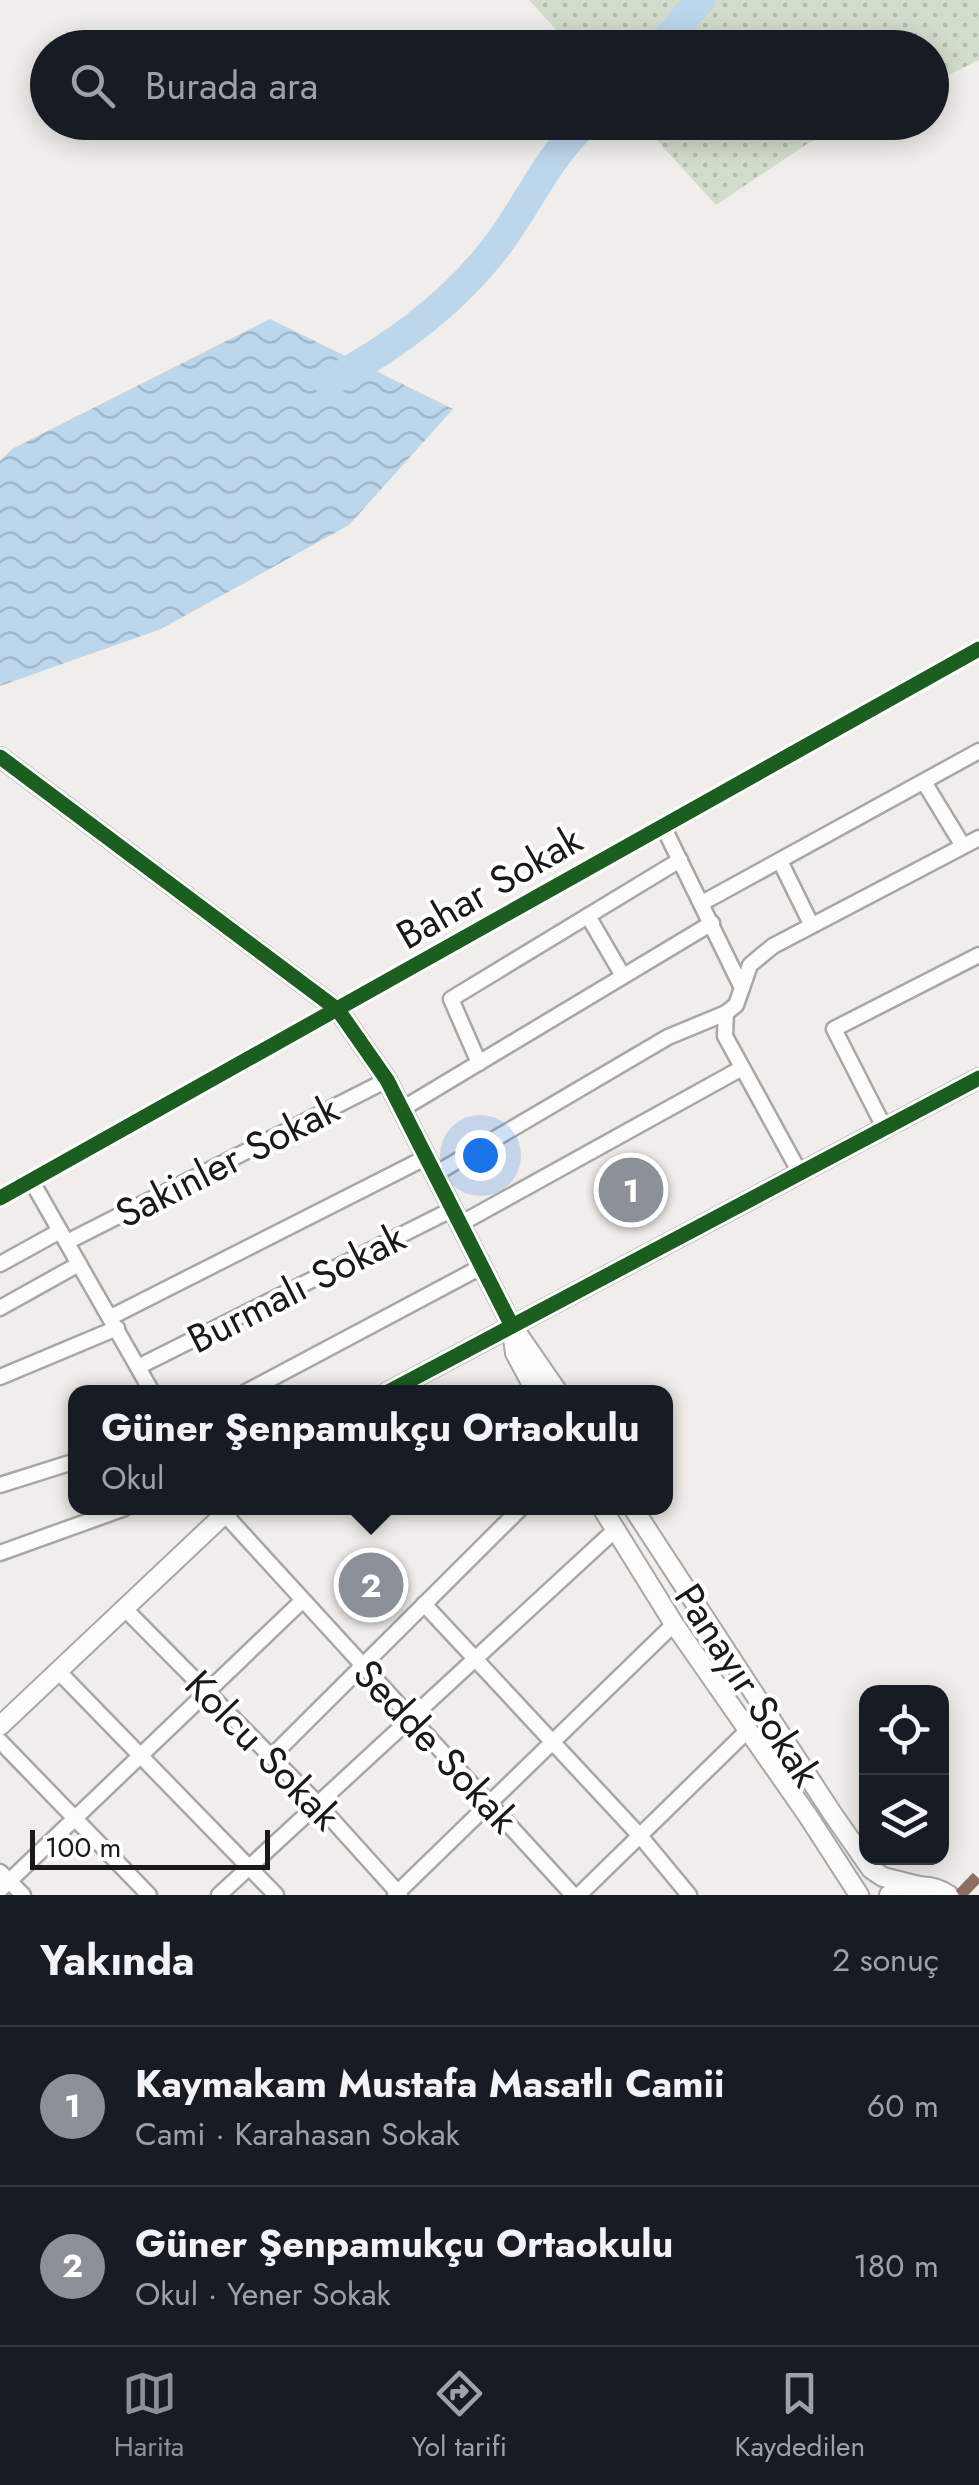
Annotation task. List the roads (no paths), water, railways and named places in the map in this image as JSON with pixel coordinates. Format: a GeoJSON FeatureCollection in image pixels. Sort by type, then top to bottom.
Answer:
{"type":"FeatureCollection","features":[{"type":"Feature","properties":{"kind":"street","name":"Bahar Sokak"},"geometry":{"type":"LineString","coordinates":[[0,1198],[979,649]]}},
{"type":"Feature","properties":{"kind":"street"},"geometry":{"type":"LineString","coordinates":[[702,903],[979,752]]}},
{"type":"Feature","properties":{"kind":"street"},"geometry":{"type":"LineString","coordinates":[[0,756],[338,1010],[387,1080],[512,1324],[553,1385]]}},
{"type":"Feature","properties":{"kind":"street"},"geometry":{"type":"LineString","coordinates":[[924,782],[964,846]]}},
{"type":"Feature","properties":{"kind":"street"},"geometry":{"type":"LineString","coordinates":[[663,826],[742,988]]}},
{"type":"Feature","properties":{"kind":"street"},"geometry":{"type":"LineString","coordinates":[[435,1174],[668,1036],[726,1012],[736,1005],[750,966],[773,946],[979,838]]}},
{"type":"Feature","properties":{"kind":"street","name":"Bahar Sokak"},"geometry":{"type":"LineString","coordinates":[[479,1063],[451,999],[680,860]]}},
{"type":"Feature","properties":{"kind":"street"},"geometry":{"type":"LineString","coordinates":[[780,860],[812,924]]}},
{"type":"Feature","properties":{"kind":"street","name":"Bahar Sokak"},"geometry":{"type":"LineString","coordinates":[[588,916],[623,976]]}},
{"type":"Feature","properties":{"kind":"street"},"geometry":{"type":"LineString","coordinates":[[402,1109],[712,922]]}},
{"type":"Feature","properties":{"kind":"street"},"geometry":{"type":"LineString","coordinates":[[885,1129],[834,1028],[979,955]]}},
{"type":"Feature","properties":{"kind":"street"},"geometry":{"type":"LineString","coordinates":[[726,1012],[725,1036],[800,1173]]}},
{"type":"Feature","properties":{"kind":"street","name":"Burmalı Sokak"},"geometry":{"type":"LineString","coordinates":[[138,1367],[457,1217],[742,1068]]}},
{"type":"Feature","properties":{"kind":"street"},"geometry":{"type":"LineString","coordinates":[[407,1385],[512,1324],[979,1078]]}},
{"type":"Feature","properties":{"kind":"street","name":"Sakinler Sokak"},"geometry":{"type":"LineString","coordinates":[[0,1264],[64,1237],[387,1080]]}},
{"type":"Feature","properties":{"kind":"street"},"geometry":{"type":"LineString","coordinates":[[0,1377],[114,1323],[426,1157]]}},
{"type":"Feature","properties":{"kind":"street"},"geometry":{"type":"LineString","coordinates":[[30,1180],[148,1385]]}},
{"type":"Feature","properties":{"kind":"street"},"geometry":{"type":"LineString","coordinates":[[0,1308],[79,1264]]}},
{"type":"Feature","properties":{"kind":"street"},"geometry":{"type":"LineString","coordinates":[[259,1385],[482,1267]]}},
{"type":"Feature","properties":{"kind":"street"},"geometry":{"type":"LineString","coordinates":[[512,1324],[514,1353],[532,1385]]}},
{"type":"Feature","properties":{"kind":"street"},"geometry":{"type":"LineString","coordinates":[[0,1485],[68,1464]]}},
{"type":"Feature","properties":{"kind":"street"},"geometry":{"type":"LineString","coordinates":[[0,1552],[106,1515]]}},
{"type":"Feature","properties":{"kind":"street"},"geometry":{"type":"LineString","coordinates":[[0,1726],[220,1515]]}},
{"type":"Feature","properties":{"kind":"street","name":"Sedde Sokak"},"geometry":{"type":"LineString","coordinates":[[229,1515],[302,1601],[576,1895]]}},
{"type":"Feature","properties":{"kind":"street"},"geometry":{"type":"LineString","coordinates":[[272,1757],[510,1515]]}},
{"type":"Feature","properties":{"kind":"street","name":"Panayır Sokak"},"geometry":{"type":"LineString","coordinates":[[606,1515],[674,1624],[859,1895]]}},
{"type":"Feature","properties":{"kind":"street","name":"Panayır Sokak"},"geometry":{"type":"LineString","coordinates":[[638,1515],[832,1814],[872,1868],[882,1877],[949,1895]]}},
{"type":"Feature","properties":{"kind":"street"},"geometry":{"type":"LineString","coordinates":[[219,1895],[615,1530]]}},
{"type":"Feature","properties":{"kind":"street"},"geometry":{"type":"LineString","coordinates":[[23,1895],[3,1881],[73,1820],[302,1601]]}},
{"type":"Feature","properties":{"kind":"street"},"geometry":{"type":"LineString","coordinates":[[424,1604],[641,1837],[689,1895]]}},
{"type":"Feature","properties":{"kind":"street","name":"Kolcu Sokak"},"geometry":{"type":"LineString","coordinates":[[124,1608],[318,1804],[397,1894]]}},
{"type":"Feature","properties":{"kind":"street"},"geometry":{"type":"LineString","coordinates":[[397,1894],[674,1624]]}},
{"type":"Feature","properties":{"kind":"street"},"geometry":{"type":"LineString","coordinates":[[58,1671],[276,1895]]}},
{"type":"Feature","properties":{"kind":"street"},"geometry":{"type":"LineString","coordinates":[[576,1895],[641,1837],[748,1730]]}},
{"type":"Feature","properties":{"kind":"street"},"geometry":{"type":"LineString","coordinates":[[0,1741],[148,1895]]}},
{"type":"Feature","properties":{"kind":"street"},"geometry":{"type":"LineString","coordinates":[[889,1895],[918,1886]]}},
{"type":"Feature","properties":{"kind":"water"},"geometry":{"type":"Polygon","coordinates":[[[270,319],[453,409],[349,525],[161,629],[0,686],[0,461],[12,449],[270,319]]]}},
{"type":"Feature","properties":{"kind":"waterway"},"geometry":{"type":"LineString","coordinates":[[675,30],[700,0]]}},
{"type":"Feature","properties":{"kind":"waterway"},"geometry":{"type":"LineString","coordinates":[[329,382],[398,340],[460,288],[496,247],[569,140]]}},
{"type":"Feature","properties":{"kind":"place","name":"Kaymakam Mustafa Masatlı Camii"},"geometry":{"type":"Point","coordinates":[631,1190]}},
{"type":"Feature","properties":{"kind":"place","name":"Güner Şenpamukçu Ortaokulu"},"geometry":{"type":"Point","coordinates":[371,1585]}}]}
